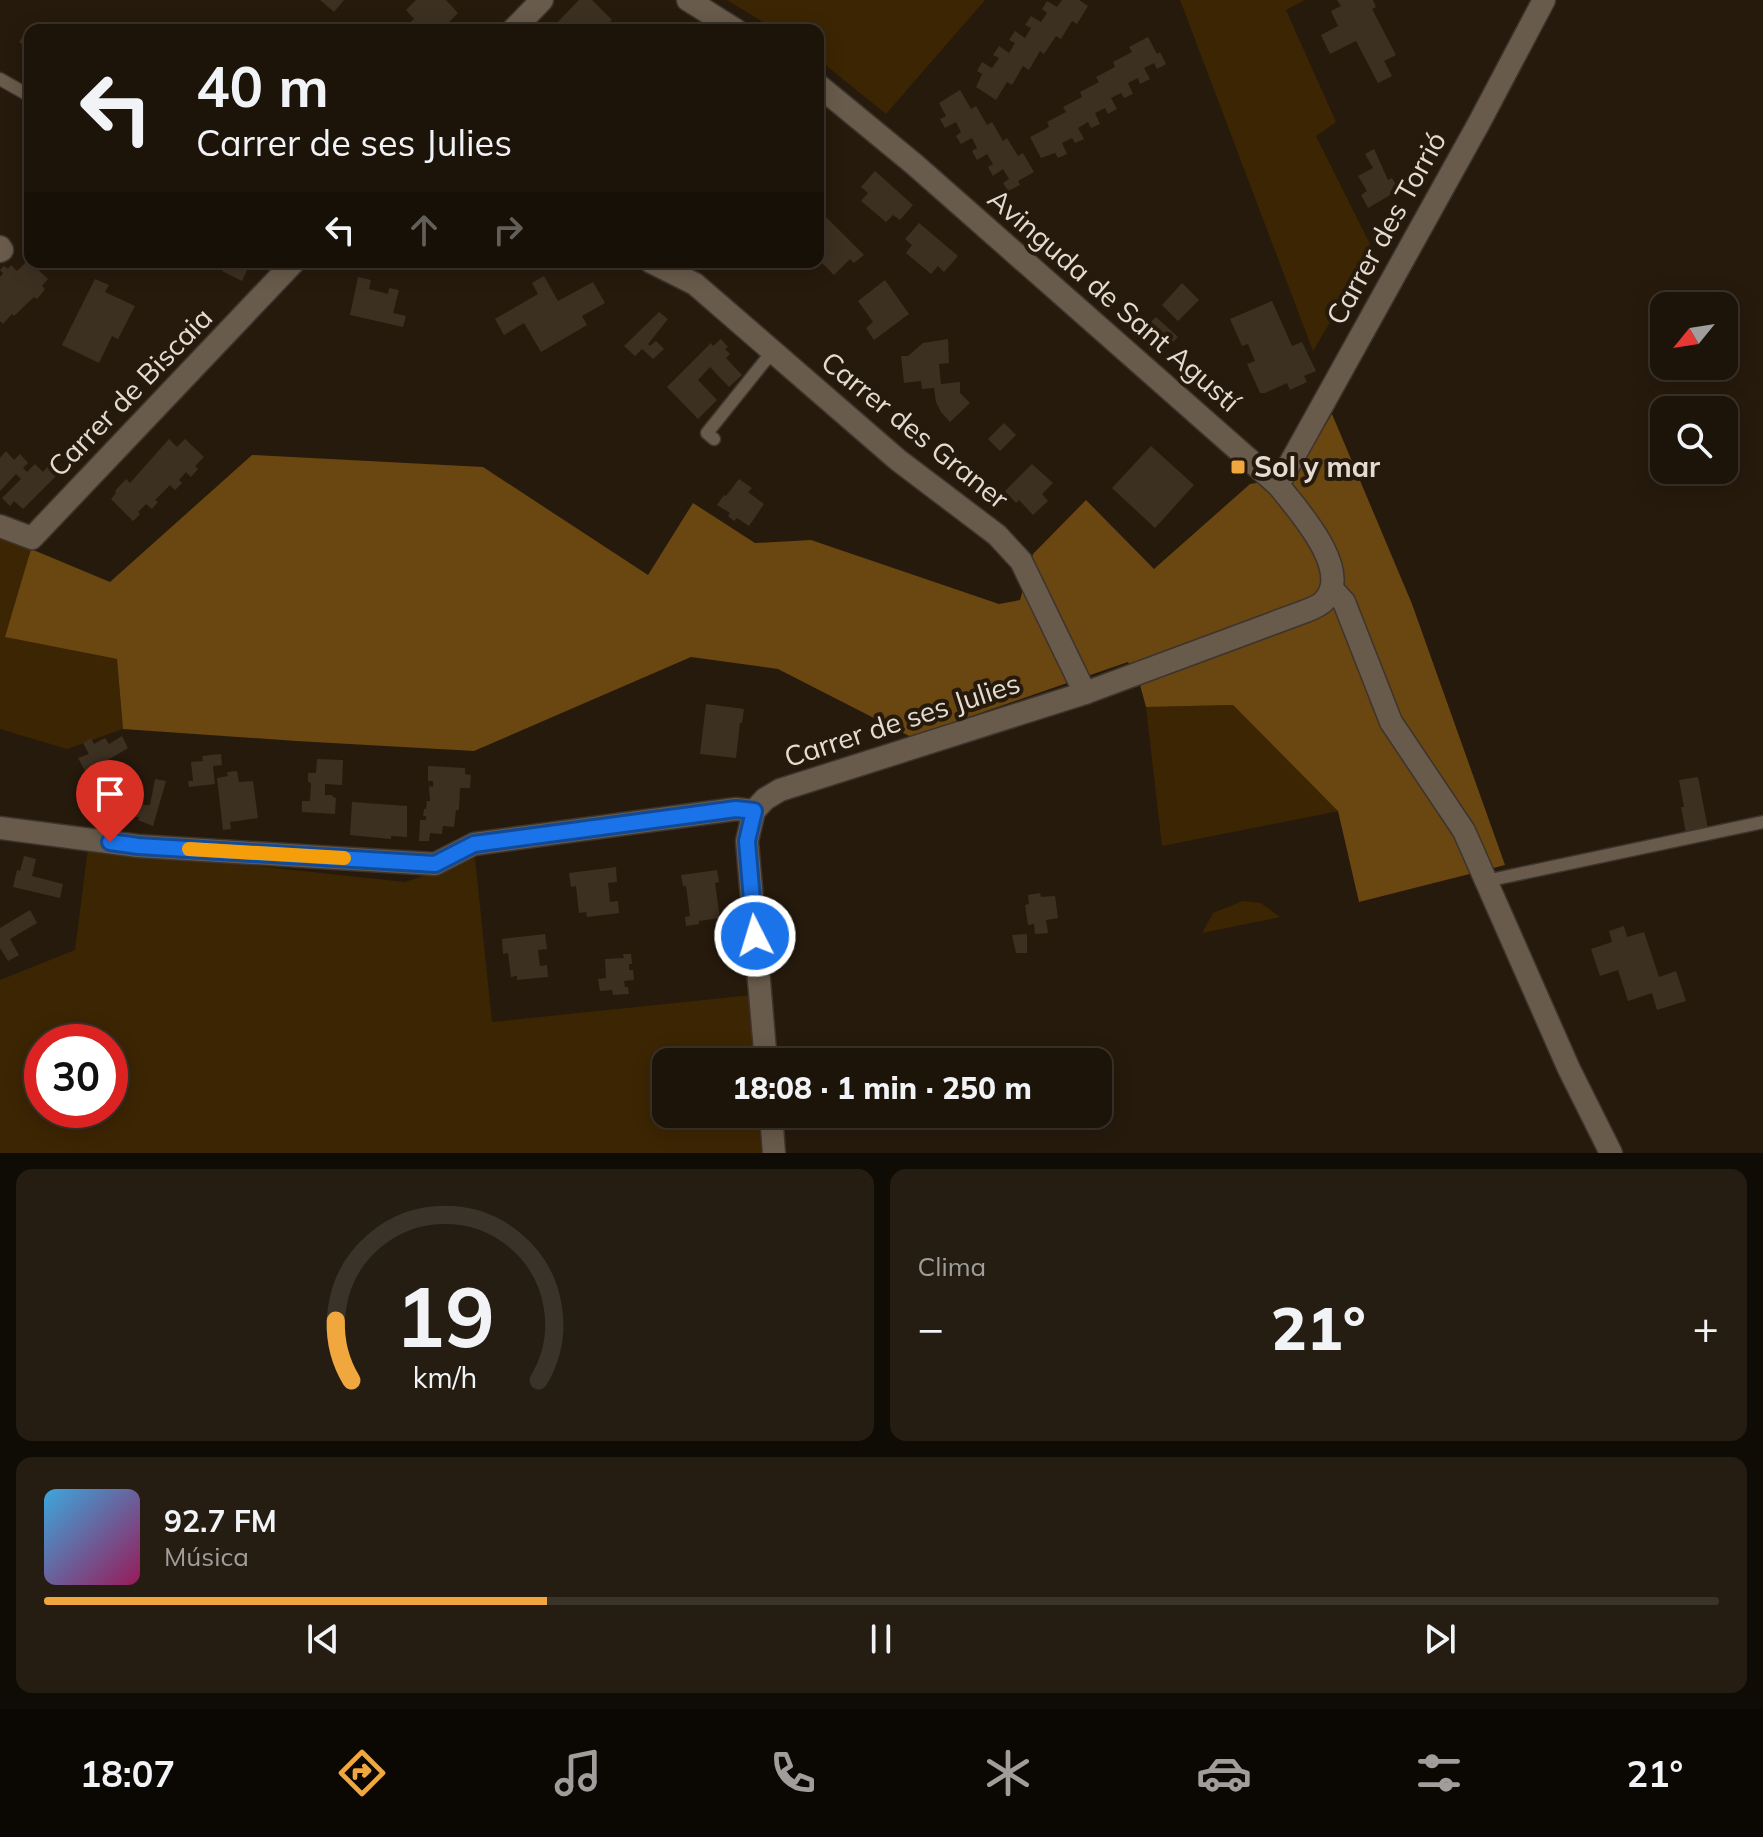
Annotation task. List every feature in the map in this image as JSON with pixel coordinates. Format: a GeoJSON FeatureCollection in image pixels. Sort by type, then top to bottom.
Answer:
{"type":"FeatureCollection","features":[{"type":"Feature","properties":{"kind":"street"},"geometry":{"type":"LineString","coordinates":[[519,24],[542,0]]}},
{"type":"Feature","properties":{"kind":"street"},"geometry":{"type":"LineString","coordinates":[[688,0],[726,24]]}},
{"type":"Feature","properties":{"kind":"street","name":"Carrer des Torrió"},"geometry":{"type":"LineString","coordinates":[[1278,485],[1544,0]]}},
{"type":"Feature","properties":{"kind":"street","name":"Avinguda de Sant Agustí"},"geometry":{"type":"LineString","coordinates":[[824,90],[914,164],[1278,485],[1318,538],[1332,567],[1332,589],[1344,602],[1391,722],[1464,831],[1569,1069],[1611,1153]]}},
{"type":"Feature","properties":{"kind":"street","name":"Carrer de Biscaia"},"geometry":{"type":"LineString","coordinates":[[0,526],[32,538],[288,268]]}},
{"type":"Feature","properties":{"kind":"street","name":"Carrer des Graner"},"geometry":{"type":"LineString","coordinates":[[663,268],[695,284],[898,460],[997,535],[1021,561],[1085,693]]}},
{"type":"Feature","properties":{"kind":"street","name":"Carrer de ses Julies"},"geometry":{"type":"LineString","coordinates":[[754,811],[765,799],[780,790],[1085,693],[1306,611],[1323,602],[1332,589]]}},
{"type":"Feature","properties":{"kind":"street"},"geometry":{"type":"LineString","coordinates":[[0,828],[138,846],[435,864],[474,844],[736,809],[754,811],[747,841],[765,1048]]}},
{"type":"Feature","properties":{"kind":"street"},"geometry":{"type":"LineString","coordinates":[[772,1128],[774,1153]]}},
{"type":"Feature","properties":{"kind":"lane"},"geometry":{"type":"LineString","coordinates":[[0,79],[24,93]]}},
{"type":"Feature","properties":{"kind":"lane"},"geometry":{"type":"LineString","coordinates":[[714,439],[707,433],[772,352]]}},
{"type":"Feature","properties":{"kind":"lane"},"geometry":{"type":"LineString","coordinates":[[1486,881],[1763,822]]}},
{"type":"Feature","properties":{"kind":"shaded area"},"geometry":{"type":"Polygon","coordinates":[[[727,0],[985,0],[886,114],[824,64],[824,24],[766,24],[727,0]]]}},
{"type":"Feature","properties":{"kind":"shaded area"},"geometry":{"type":"Polygon","coordinates":[[[1180,0],[1305,0],[1286,10],[1336,122],[1316,136],[1373,250],[1313,351],[1180,0]]]}},
{"type":"Feature","properties":{"kind":"shaded area"},"geometry":{"type":"Polygon","coordinates":[[[1332,414],[1412,604],[1505,865],[1359,902],[1338,811],[1233,705],[1146,707],[1140,685],[1128,662],[911,737],[778,669],[691,657],[474,751],[123,729],[117,659],[5,637],[31,549],[110,582],[252,455],[483,467],[648,575],[693,503],[755,543],[811,540],[999,604],[1020,600],[1033,554],[1086,500],[1154,569],[1250,484],[1294,477],[1332,414]]]}},
{"type":"Feature","properties":{"kind":"shaded area"},"geometry":{"type":"Polygon","coordinates":[[[0,536],[31,549],[6,637],[117,659],[123,729],[67,749],[0,729],[0,536]]]}},
{"type":"Feature","properties":{"kind":"shaded area"},"geometry":{"type":"Polygon","coordinates":[[[1233,705],[1339,811],[1162,846],[1146,707],[1233,705]]]}},
{"type":"Feature","properties":{"kind":"shaded area"},"geometry":{"type":"Polygon","coordinates":[[[88,848],[405,882],[475,858],[492,1022],[752,995],[756,1048],[652,1048],[652,1128],[762,1128],[764,1153],[0,1153],[0,980],[75,950],[88,848]]]}},
{"type":"Feature","properties":{"kind":"shaded area"},"geometry":{"type":"Polygon","coordinates":[[[1243,901],[1261,903],[1280,917],[1202,933],[1213,913],[1243,901]]]}},
{"type":"Feature","properties":{"kind":"building"},"geometry":{"type":"Polygon","coordinates":[[[320,0],[344,0],[334,12],[320,0]]]}},
{"type":"Feature","properties":{"kind":"building"},"geometry":{"type":"Polygon","coordinates":[[[416,0],[446,0],[458,13],[447,24],[410,24],[414,19],[406,10],[416,0]]]}},
{"type":"Feature","properties":{"kind":"building"},"geometry":{"type":"Polygon","coordinates":[[[579,0],[592,0],[612,20],[608,24],[556,24],[579,0]]]}},
{"type":"Feature","properties":{"kind":"building"},"geometry":{"type":"Polygon","coordinates":[[[1062,0],[1079,0],[1088,6],[1077,24],[1072,21],[1061,39],[1056,36],[1044,54],[1040,51],[1029,70],[1023,66],[1012,85],[1007,82],[996,100],[976,87],[982,74],[977,71],[982,62],[992,68],[999,58],[993,55],[999,46],[1009,53],[1015,43],[1009,40],[1015,31],[1025,38],[1031,28],[1025,25],[1031,16],[1041,22],[1047,13],[1042,9],[1047,1],[1057,7],[1062,0]]]}},
{"type":"Feature","properties":{"kind":"building"},"geometry":{"type":"Polygon","coordinates":[[[1337,0],[1373,0],[1376,7],[1372,9],[1396,55],[1384,61],[1392,76],[1378,83],[1356,41],[1330,54],[1321,35],[1338,26],[1331,11],[1341,6],[1337,0]]]}},
{"type":"Feature","properties":{"kind":"building"},"geometry":{"type":"Polygon","coordinates":[[[1148,37],[1166,64],[1157,69],[1154,63],[1144,68],[1150,79],[1140,84],[1138,78],[1128,83],[1133,94],[1124,98],[1121,93],[1111,98],[1117,109],[1108,114],[1105,108],[1095,113],[1100,124],[1091,128],[1088,122],[1078,128],[1084,139],[1075,143],[1072,138],[1062,143],[1067,154],[1058,158],[1055,153],[1041,158],[1030,137],[1049,127],[1047,122],[1066,112],[1063,107],[1082,97],[1080,92],[1099,82],[1096,77],[1115,67],[1113,62],[1132,52],[1129,47],[1148,37]]]}},
{"type":"Feature","properties":{"kind":"building"},"geometry":{"type":"Polygon","coordinates":[[[960,90],[971,109],[976,106],[987,125],[992,122],[1003,141],[1007,138],[1018,156],[1023,153],[1034,172],[1018,181],[1020,185],[1008,191],[1003,183],[1009,179],[1003,169],[993,176],[988,167],[993,164],[987,154],[977,160],[972,151],[977,148],[972,138],[961,144],[956,136],[961,132],[956,122],[945,128],[940,119],[946,116],[939,103],[960,90]]]}},
{"type":"Feature","properties":{"kind":"building"},"geometry":{"type":"Polygon","coordinates":[[[1374,149],[1388,180],[1392,178],[1399,190],[1368,208],[1361,195],[1367,191],[1358,176],[1373,168],[1365,154],[1374,149]]]}},
{"type":"Feature","properties":{"kind":"building"},"geometry":{"type":"Polygon","coordinates":[[[875,171],[913,205],[900,220],[893,215],[886,222],[861,201],[868,193],[861,187],[875,171]]]}},
{"type":"Feature","properties":{"kind":"building"},"geometry":{"type":"Polygon","coordinates":[[[826,217],[864,255],[854,263],[850,259],[834,275],[824,265],[826,217]]]}},
{"type":"Feature","properties":{"kind":"building"},"geometry":{"type":"Polygon","coordinates":[[[919,223],[958,256],[944,272],[938,266],[931,274],[906,253],[912,245],[905,239],[919,223]]]}},
{"type":"Feature","properties":{"kind":"building"},"geometry":{"type":"Polygon","coordinates":[[[24,264],[24,268],[36,268],[48,279],[37,299],[34,297],[3,324],[0,321],[0,277],[3,273],[0,270],[4,266],[8,269],[11,265],[17,271],[24,264]]]}},
{"type":"Feature","properties":{"kind":"building"},"geometry":{"type":"Polygon","coordinates":[[[223,268],[248,268],[242,281],[222,271],[223,268]]]}},
{"type":"Feature","properties":{"kind":"building"},"geometry":{"type":"Polygon","coordinates":[[[544,276],[558,301],[593,282],[605,303],[582,316],[587,325],[541,352],[524,323],[504,335],[495,319],[538,294],[532,283],[544,276]]]}},
{"type":"Feature","properties":{"kind":"building"},"geometry":{"type":"Polygon","coordinates":[[[358,277],[371,280],[369,289],[388,294],[389,288],[399,290],[393,313],[406,316],[403,327],[350,315],[358,277]]]}},
{"type":"Feature","properties":{"kind":"building"},"geometry":{"type":"Polygon","coordinates":[[[95,279],[109,285],[105,292],[135,306],[118,339],[112,336],[99,363],[62,345],[95,279]]]}},
{"type":"Feature","properties":{"kind":"building"},"geometry":{"type":"Polygon","coordinates":[[[885,280],[909,314],[874,340],[866,328],[873,322],[858,301],[885,280]]]}},
{"type":"Feature","properties":{"kind":"building"},"geometry":{"type":"Polygon","coordinates":[[[1182,283],[1199,300],[1178,321],[1162,305],[1182,283]]]}},
{"type":"Feature","properties":{"kind":"building"},"geometry":{"type":"Polygon","coordinates":[[[1272,301],[1292,346],[1302,342],[1316,371],[1304,376],[1307,382],[1290,390],[1287,383],[1260,393],[1247,364],[1255,361],[1248,344],[1242,346],[1230,319],[1272,301]]]}},
{"type":"Feature","properties":{"kind":"building"},"geometry":{"type":"Polygon","coordinates":[[[659,312],[668,319],[648,344],[650,346],[656,341],[664,349],[653,359],[642,349],[635,356],[624,346],[659,312]]]}},
{"type":"Feature","properties":{"kind":"building"},"geometry":{"type":"Polygon","coordinates":[[[1156,317],[1178,337],[1167,348],[1145,328],[1156,317]]]}},
{"type":"Feature","properties":{"kind":"building"},"geometry":{"type":"Polygon","coordinates":[[[721,339],[730,354],[726,358],[742,375],[729,387],[710,367],[698,380],[717,400],[698,419],[667,387],[711,343],[713,346],[721,339]]]}},
{"type":"Feature","properties":{"kind":"building"},"geometry":{"type":"Polygon","coordinates":[[[948,339],[949,363],[939,364],[941,384],[960,382],[960,393],[970,403],[950,422],[936,402],[934,388],[922,389],[921,381],[904,383],[901,356],[908,356],[923,343],[948,339]]]}},
{"type":"Feature","properties":{"kind":"building"},"geometry":{"type":"Polygon","coordinates":[[[1004,423],[1016,435],[1000,451],[988,439],[1004,423]]]}},
{"type":"Feature","properties":{"kind":"building"},"geometry":{"type":"Polygon","coordinates":[[[169,439],[177,447],[185,439],[204,457],[195,466],[198,469],[191,477],[186,472],[175,490],[170,485],[155,500],[158,502],[152,509],[146,504],[133,521],[111,499],[126,479],[130,483],[169,439]]]}},
{"type":"Feature","properties":{"kind":"building"},"geometry":{"type":"Polygon","coordinates":[[[1151,446],[1194,485],[1155,528],[1112,488],[1151,446]]]}},
{"type":"Feature","properties":{"kind":"building"},"geometry":{"type":"Polygon","coordinates":[[[6,451],[14,460],[20,454],[28,463],[23,468],[27,472],[35,464],[43,472],[48,466],[57,475],[23,509],[14,501],[10,506],[2,498],[21,479],[16,474],[0,491],[0,458],[6,451]]]}},
{"type":"Feature","properties":{"kind":"building"},"geometry":{"type":"Polygon","coordinates":[[[1032,464],[1053,483],[1042,494],[1048,501],[1033,515],[1005,491],[1032,464]]]}},
{"type":"Feature","properties":{"kind":"building"},"geometry":{"type":"Polygon","coordinates":[[[739,479],[752,488],[748,492],[764,504],[749,526],[737,518],[734,521],[728,516],[730,513],[717,505],[739,479]]]}},
{"type":"Feature","properties":{"kind":"building"},"geometry":{"type":"Polygon","coordinates":[[[706,704],[744,709],[736,758],[700,754],[706,704]]]}},
{"type":"Feature","properties":{"kind":"building"},"geometry":{"type":"Polygon","coordinates":[[[122,736],[128,748],[108,760],[117,775],[125,770],[130,780],[123,785],[126,790],[119,794],[116,788],[110,801],[103,803],[78,758],[89,754],[83,743],[91,738],[94,744],[105,738],[109,744],[122,736]]]}},
{"type":"Feature","properties":{"kind":"building"},"geometry":{"type":"Polygon","coordinates":[[[221,754],[222,765],[213,766],[215,784],[189,787],[188,781],[193,781],[191,762],[203,761],[202,756],[221,754]]]}},
{"type":"Feature","properties":{"kind":"building"},"geometry":{"type":"Polygon","coordinates":[[[317,759],[343,760],[342,785],[325,784],[325,795],[336,798],[335,814],[302,812],[302,801],[310,801],[308,773],[316,773],[317,759]]]}},
{"type":"Feature","properties":{"kind":"building"},"geometry":{"type":"Polygon","coordinates":[[[428,766],[465,768],[465,774],[471,775],[470,788],[460,788],[454,827],[443,826],[442,834],[430,833],[429,841],[419,841],[420,820],[426,820],[424,809],[430,801],[429,786],[433,787],[433,781],[428,781],[428,766]]]}},
{"type":"Feature","properties":{"kind":"building"},"geometry":{"type":"Polygon","coordinates":[[[237,771],[239,782],[253,781],[258,818],[230,822],[231,829],[223,830],[217,778],[237,771]]]}},
{"type":"Feature","properties":{"kind":"building"},"geometry":{"type":"Polygon","coordinates":[[[1698,777],[1708,829],[1686,833],[1679,780],[1698,777]]]}},
{"type":"Feature","properties":{"kind":"building"},"geometry":{"type":"Polygon","coordinates":[[[155,779],[166,781],[153,826],[138,820],[139,817],[131,817],[126,813],[126,808],[128,801],[134,798],[144,805],[150,805],[155,779]]]}},
{"type":"Feature","properties":{"kind":"building"},"geometry":{"type":"Polygon","coordinates":[[[352,802],[407,806],[407,837],[391,836],[391,839],[350,835],[352,802]]]}},
{"type":"Feature","properties":{"kind":"building"},"geometry":{"type":"Polygon","coordinates":[[[24,856],[36,859],[32,876],[63,884],[60,898],[13,887],[24,856]]]}},
{"type":"Feature","properties":{"kind":"building"},"geometry":{"type":"Polygon","coordinates":[[[616,867],[617,882],[608,883],[610,902],[618,901],[619,913],[587,917],[586,912],[579,913],[576,886],[571,887],[569,873],[616,867]]]}},
{"type":"Feature","properties":{"kind":"building"},"geometry":{"type":"Polygon","coordinates":[[[717,870],[719,882],[715,883],[720,918],[686,926],[685,917],[690,916],[686,886],[683,886],[681,875],[717,870]]]}},
{"type":"Feature","properties":{"kind":"building"},"geometry":{"type":"Polygon","coordinates":[[[1040,893],[1041,897],[1055,896],[1058,918],[1046,920],[1048,933],[1035,934],[1034,924],[1028,925],[1025,905],[1029,904],[1028,895],[1040,893]]]}},
{"type":"Feature","properties":{"kind":"building"},"geometry":{"type":"Polygon","coordinates":[[[30,910],[37,923],[10,939],[19,955],[8,961],[0,948],[0,928],[30,910]]]}},
{"type":"Feature","properties":{"kind":"building"},"geometry":{"type":"Polygon","coordinates":[[[1624,926],[1627,937],[1644,932],[1659,977],[1676,971],[1686,1001],[1657,1010],[1652,993],[1628,1001],[1618,970],[1600,976],[1591,949],[1612,942],[1609,931],[1624,926]]]}},
{"type":"Feature","properties":{"kind":"building"},"geometry":{"type":"Polygon","coordinates":[[[545,934],[547,949],[538,950],[540,966],[547,965],[548,977],[517,980],[517,976],[511,977],[508,953],[503,954],[502,939],[545,934]]]}},
{"type":"Feature","properties":{"kind":"building"},"geometry":{"type":"Polygon","coordinates":[[[1027,934],[1027,953],[1016,953],[1012,935],[1027,934]]]}},
{"type":"Feature","properties":{"kind":"building"},"geometry":{"type":"Polygon","coordinates":[[[623,954],[631,954],[629,970],[633,970],[634,980],[624,981],[629,994],[613,995],[612,990],[600,991],[598,979],[606,978],[605,959],[624,958],[623,954]]]}},
{"type":"Feature","properties":{"kind":"slow traffic"},"geometry":{"type":"LineString","coordinates":[[189,849],[344,858]]}},
{"type":"Feature","properties":{"kind":"place","name":"Sol y mar"},"geometry":{"type":"Point","coordinates":[1238,467]}},
{"type":"Feature","properties":{"kind":"route"},"geometry":{"type":"LineString","coordinates":[[110,842],[435,864],[474,844],[736,809],[754,811],[747,841],[755,936]]}}]}
